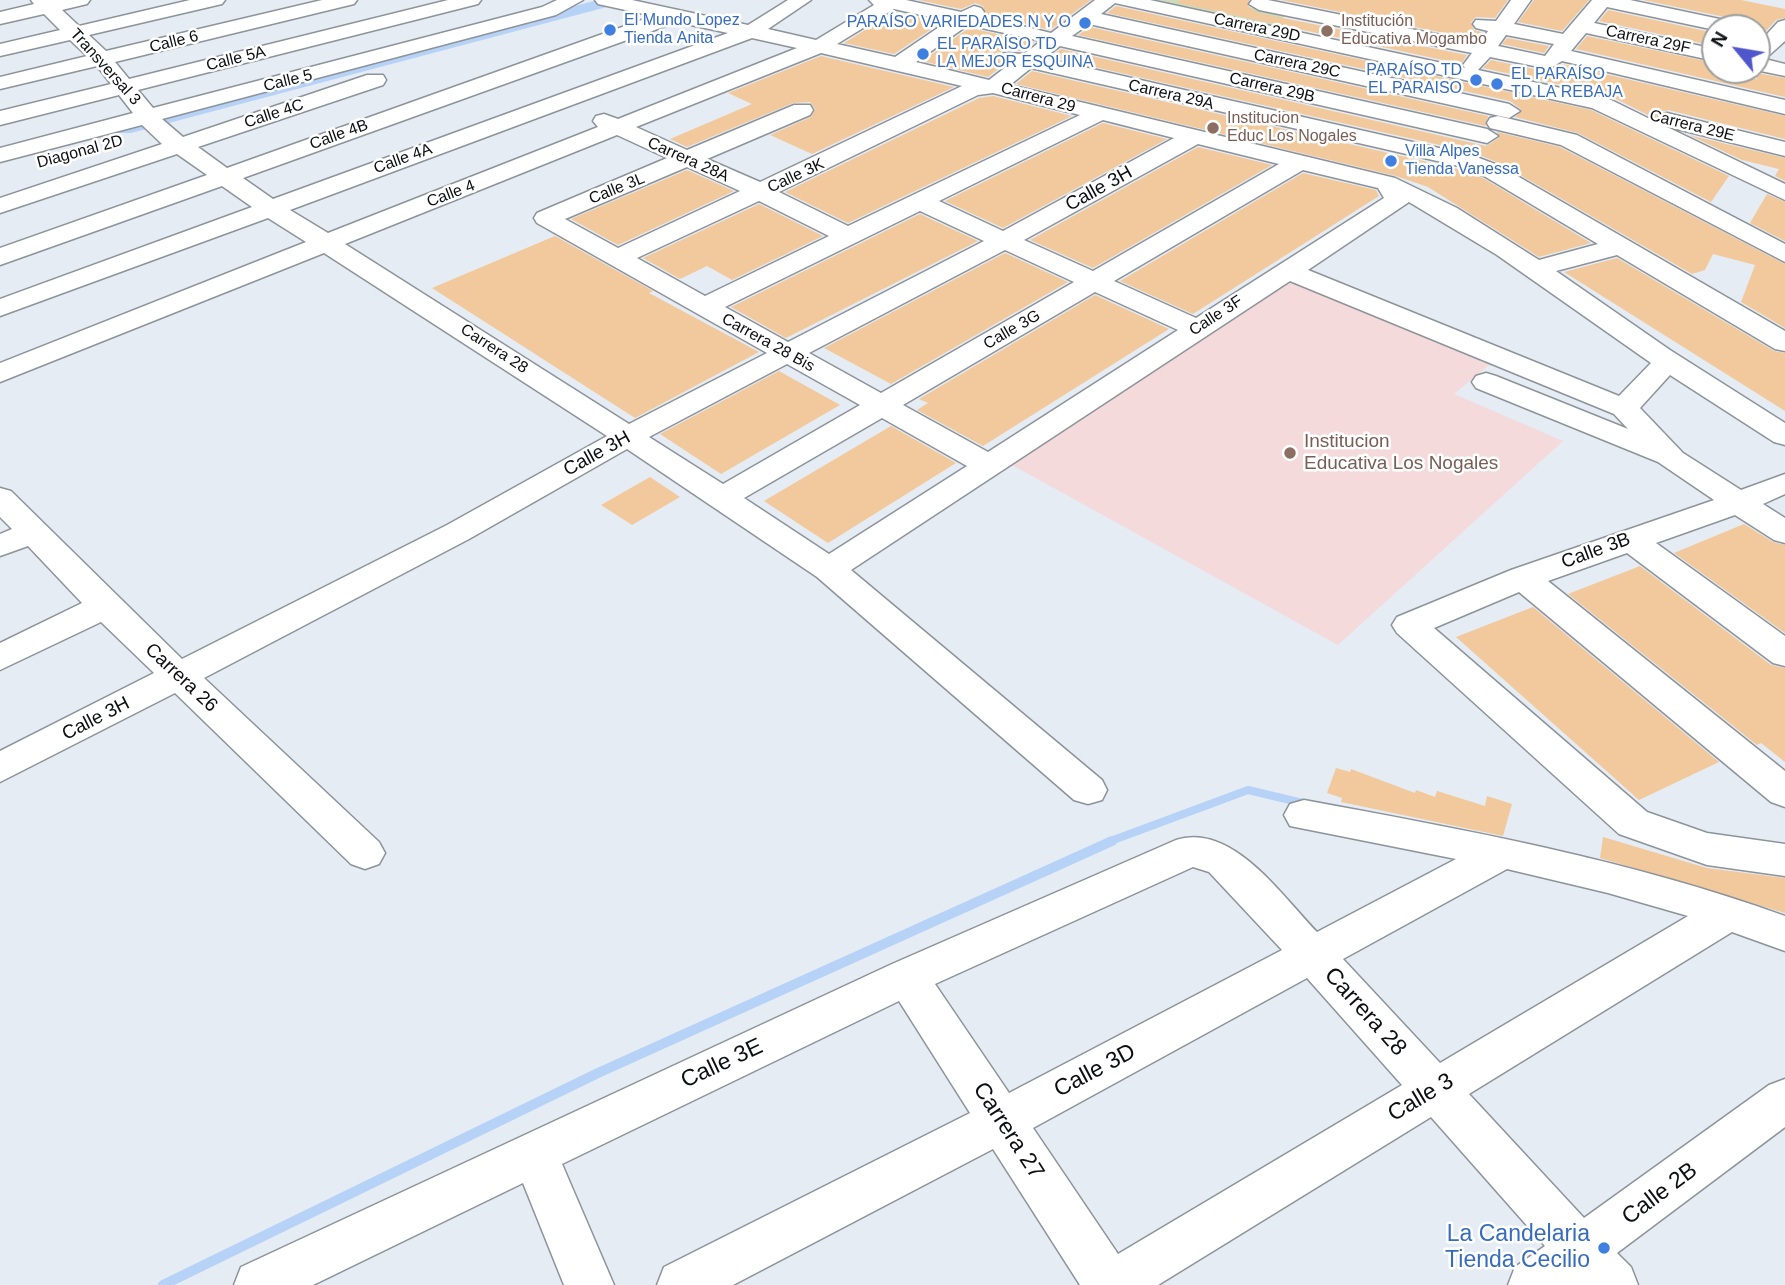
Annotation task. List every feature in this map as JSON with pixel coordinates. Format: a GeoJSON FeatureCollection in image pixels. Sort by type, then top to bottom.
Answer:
{"type":"FeatureCollection","features":[{"type":"Feature","properties":{"kind":"street"},"geometry":{"type":"LineString","coordinates":[[0,18],[43,4],[80,0]]}},
{"type":"Feature","properties":{"kind":"street"},"geometry":{"type":"LineString","coordinates":[[0,50],[215,0]]}},
{"type":"Feature","properties":{"kind":"street","name":"Calle 6"},"geometry":{"type":"LineString","coordinates":[[0,83],[347,0]]}},
{"type":"Feature","properties":{"kind":"street","name":"Calle 5A"},"geometry":{"type":"LineString","coordinates":[[0,118],[471,0]]}},
{"type":"Feature","properties":{"kind":"street","name":"Calle 5"},"geometry":{"type":"LineString","coordinates":[[0,155],[154,123],[536,14],[573,0]]}},
{"type":"Feature","properties":{"kind":"street"},"geometry":{"type":"LineString","coordinates":[[679,14],[700,0]]}},
{"type":"Feature","properties":{"kind":"street","name":"Calle 4A"},"geometry":{"type":"LineString","coordinates":[[0,308],[752,31],[801,0]]}},
{"type":"Feature","properties":{"kind":"street"},"geometry":{"type":"LineString","coordinates":[[899,64],[991,0]]}},
{"type":"Feature","properties":{"kind":"street","name":"Calle 3K"},"geometry":{"type":"LineString","coordinates":[[616,258],[980,87],[1086,8],[1107,0]]}},
{"type":"Feature","properties":{"kind":"street","name":"Carrera 29D"},"geometry":{"type":"LineString","coordinates":[[1123,0],[1600,103],[1785,193]]}},
{"type":"Feature","properties":{"kind":"street"},"geometry":{"type":"LineString","coordinates":[[1239,0],[1309,6],[1485,49],[1567,37],[1729,94],[1785,107]]}},
{"type":"Feature","properties":{"kind":"street"},"geometry":{"type":"LineString","coordinates":[[1466,161],[1529,87],[1567,37],[1603,0],[1701,21]]}},
{"type":"Feature","properties":{"kind":"street","name":"Carrera 29"},"geometry":{"type":"LineString","coordinates":[[611,1],[899,64],[980,87],[1387,183],[1425,199],[1535,270],[1666,361],[1785,436]]}},
{"type":"Feature","properties":{"kind":"street","name":"Carrera 29B"},"geometry":{"type":"LineString","coordinates":[[888,1],[1430,124],[1498,123]]}},
{"type":"Feature","properties":{"kind":"street","name":"Calle 4"},"geometry":{"type":"LineString","coordinates":[[0,373],[818,47],[888,1]]}},
{"type":"Feature","properties":{"kind":"street"},"geometry":{"type":"LineString","coordinates":[[1494,2],[1526,6]]}},
{"type":"Feature","properties":{"kind":"street","name":"Transversal 3"},"geometry":{"type":"LineString","coordinates":[[43,4],[102,59],[154,123]]}},
{"type":"Feature","properties":{"kind":"street","name":"Calle 3H"},"geometry":{"type":"LineString","coordinates":[[0,768],[458,532],[628,436],[1005,240],[1186,135],[1208,104],[1309,6]]}},
{"type":"Feature","properties":{"kind":"street"},"geometry":{"type":"LineString","coordinates":[[1387,183],[1501,27],[1526,6]]}},
{"type":"Feature","properties":{"kind":"street","name":"Carrera 29C"},"geometry":{"type":"LineString","coordinates":[[1086,8],[1259,55],[1450,97],[1498,123]]}},
{"type":"Feature","properties":{"kind":"street","name":"Calle 4B"},"geometry":{"type":"LineString","coordinates":[[0,257],[679,14]]}},
{"type":"Feature","properties":{"kind":"street","name":"Carrera 29F"},"geometry":{"type":"LineString","coordinates":[[1460,20],[1567,37],[1701,53]]}},
{"type":"Feature","properties":{"kind":"street","name":"Calle 4C"},"geometry":{"type":"LineString","coordinates":[[0,206],[182,144],[549,26]]}},
{"type":"Feature","properties":{"kind":"street","name":"Carrera 29A"},"geometry":{"type":"LineString","coordinates":[[1020,59],[1466,161],[1492,171],[1785,342]]}},
{"type":"Feature","properties":{"kind":"street"},"geometry":{"type":"LineString","coordinates":[[1703,129],[1735,84]]}},
{"type":"Feature","properties":{"kind":"street","name":"Carrera 28A"},"geometry":{"type":"LineString","coordinates":[[566,99],[618,128],[761,192],[848,236]]}},
{"type":"Feature","properties":{"kind":"street","name":"Carrera 29E"},"geometry":{"type":"LineString","coordinates":[[1600,103],[1785,149]]}},
{"type":"Feature","properties":{"kind":"street","name":"Calle 3L"},"geometry":{"type":"LineString","coordinates":[[546,218],[802,110]]}},
{"type":"Feature","properties":{"kind":"street"},"geometry":{"type":"LineString","coordinates":[[703,307],[1099,114]]}},
{"type":"Feature","properties":{"kind":"street","name":"Carrera 28"},"geometry":{"type":"LineString","coordinates":[[154,123],[270,208],[724,497],[829,569],[1088,790]]}},
{"type":"Feature","properties":{"kind":"street","name":"Diagonal 2D"},"geometry":{"type":"LineString","coordinates":[[0,173],[154,123]]}},
{"type":"Feature","properties":{"kind":"street"},"geometry":{"type":"LineString","coordinates":[[1498,123],[1569,140],[1785,254]]}},
{"type":"Feature","properties":{"kind":"street","name":"Calle 3G"},"geometry":{"type":"LineString","coordinates":[[724,497],[1299,162]]}},
{"type":"Feature","properties":{"kind":"street","name":"Calle 3F"},"geometry":{"type":"LineString","coordinates":[[829,569],[1286,270],[1398,200],[1387,183]]}},
{"type":"Feature","properties":{"kind":"street"},"geometry":{"type":"LineString","coordinates":[[918,201],[1197,329]]}},
{"type":"Feature","properties":{"kind":"street","name":"Carrera 28 Bis"},"geometry":{"type":"LineString","coordinates":[[546,218],[990,466]]}},
{"type":"Feature","properties":{"kind":"street"},"geometry":{"type":"LineString","coordinates":[[1535,270],[1620,246]]}},
{"type":"Feature","properties":{"kind":"street"},"geometry":{"type":"LineString","coordinates":[[1286,270],[1624,408],[1672,458]]}},
{"type":"Feature","properties":{"kind":"street"},"geometry":{"type":"LineString","coordinates":[[1624,408],[1660,369]]}},
{"type":"Feature","properties":{"kind":"street"},"geometry":{"type":"LineString","coordinates":[[1486,382],[1672,458],[1785,533]]}},
{"type":"Feature","properties":{"kind":"street","name":"Calle 3B"},"geometry":{"type":"LineString","coordinates":[[1785,483],[1740,502],[1630,538],[1523,578],[1409,625],[1633,822],[1670,840],[1765,859],[1785,860]]}},
{"type":"Feature","properties":{"kind":"street","name":"Carrera 26"},"geometry":{"type":"LineString","coordinates":[[0,498],[105,606],[365,853]]}},
{"type":"Feature","properties":{"kind":"street"},"geometry":{"type":"LineString","coordinates":[[0,546],[32,532]]}},
{"type":"Feature","properties":{"kind":"street"},"geometry":{"type":"LineString","coordinates":[[1630,538],[1785,653]]}},
{"type":"Feature","properties":{"kind":"street"},"geometry":{"type":"LineString","coordinates":[[1523,578],[1785,792]]}},
{"type":"Feature","properties":{"kind":"street"},"geometry":{"type":"LineString","coordinates":[[0,658],[105,606]]}},
{"type":"Feature","properties":{"kind":"street"},"geometry":{"type":"LineString","coordinates":[[1304,815],[1504,852],[1682,896],[1785,934]]}},
{"type":"Feature","properties":{"kind":"street","name":"Carrera 28"},"geometry":{"type":"LineString","coordinates":[[1190,851],[1209,854],[1223,861],[1312,954],[1598,1268]]}},
{"type":"Feature","properties":{"kind":"street","name":"Calle 3E"},"geometry":{"type":"LineString","coordinates":[[259,1285],[907,977],[1190,851]]}},
{"type":"Feature","properties":{"kind":"street","name":"Calle 3D"},"geometry":{"type":"LineString","coordinates":[[682,1285],[1001,1121],[1504,852]]}},
{"type":"Feature","properties":{"kind":"street","name":"Calle 3"},"geometry":{"type":"LineString","coordinates":[[1110,1285],[1730,912]]}},
{"type":"Feature","properties":{"kind":"street","name":"Carrera 27"},"geometry":{"type":"LineString","coordinates":[[907,977],[1110,1285]]}},
{"type":"Feature","properties":{"kind":"street","name":"Calle 2B"},"geometry":{"type":"LineString","coordinates":[[1533,1285],[1598,1268],[1785,1100]]}},
{"type":"Feature","properties":{"kind":"street"},"geometry":{"type":"LineString","coordinates":[[534,1153],[589,1285]]}},
{"type":"Feature","properties":{"kind":"shaded area","name":"Institucion Educativa Los Nogales"},"geometry":{"type":"Polygon","coordinates":[[[1296,278],[1494,361],[1454,394],[1563,441],[1338,645],[1012,465],[1296,278]]]}},
{"type":"Feature","properties":{"kind":"green space"},"geometry":{"type":"Polygon","coordinates":[[[1148,0],[1213,0],[1286,15],[1274,26],[1148,0]]]}},
{"type":"Feature","properties":{"kind":"building"},"geometry":{"type":"Polygon","coordinates":[[[918,0],[1091,0],[1050,30],[985,14],[983,6],[975,3],[961,9],[918,0]]]}},
{"type":"Feature","properties":{"kind":"building"},"geometry":{"type":"Polygon","coordinates":[[[1179,0],[1249,0],[1248,6],[1258,13],[1467,55],[1461,64],[1178,3],[1179,0]]]}},
{"type":"Feature","properties":{"kind":"building"},"geometry":{"type":"Polygon","coordinates":[[[1281,0],[1508,0],[1495,18],[1476,17],[1471,22],[1474,30],[1484,33],[1479,40],[1281,0]]]}},
{"type":"Feature","properties":{"kind":"building"},"geometry":{"type":"Polygon","coordinates":[[[1534,0],[1589,0],[1562,31],[1518,22],[1534,0]]]}},
{"type":"Feature","properties":{"kind":"building"},"geometry":{"type":"Polygon","coordinates":[[[1643,0],[1741,0],[1785,9],[1785,18],[1776,20],[1771,26],[1771,14],[1710,14],[1643,0]]]}},
{"type":"Feature","properties":{"kind":"building"},"geometry":{"type":"Polygon","coordinates":[[[1116,6],[1591,110],[1729,176],[1711,202],[1578,133],[1515,117],[1522,110],[1510,101],[1107,13],[1116,6]]]}},
{"type":"Feature","properties":{"kind":"building"},"geometry":{"type":"Polygon","coordinates":[[[1608,10],[1701,30],[1701,43],[1599,21],[1608,10]]]}},
{"type":"Feature","properties":{"kind":"building"},"geometry":{"type":"Polygon","coordinates":[[[894,12],[942,22],[894,54],[844,43],[894,12]]]}},
{"type":"Feature","properties":{"kind":"building"},"geometry":{"type":"Polygon","coordinates":[[[1090,27],[1488,116],[1486,126],[1078,35],[1090,27]]]}},
{"type":"Feature","properties":{"kind":"building"},"geometry":{"type":"Polygon","coordinates":[[[969,28],[1035,42],[1023,51],[1002,51],[998,58],[1006,63],[988,77],[922,61],[969,28]]]}},
{"type":"Feature","properties":{"kind":"building"},"geometry":{"type":"Polygon","coordinates":[[[1587,36],[1701,60],[1701,78],[1576,49],[1587,36]]]}},
{"type":"Feature","properties":{"kind":"building"},"geometry":{"type":"Polygon","coordinates":[[[1507,38],[1549,46],[1544,53],[1502,44],[1507,38]]]}},
{"type":"Feature","properties":{"kind":"building"},"geometry":{"type":"Polygon","coordinates":[[[1061,49],[1486,146],[1499,138],[1497,132],[1560,147],[1785,264],[1785,328],[1741,302],[1755,265],[1713,254],[1705,270],[1692,274],[1501,164],[1475,153],[1050,57],[1061,49]]]}},
{"type":"Feature","properties":{"kind":"building"},"geometry":{"type":"Polygon","coordinates":[[[821,56],[954,87],[812,154],[770,135],[811,117],[815,109],[810,102],[793,103],[687,147],[670,139],[752,104],[728,93],[821,56]]]}},
{"type":"Feature","properties":{"kind":"building"},"geometry":{"type":"Polygon","coordinates":[[[1491,60],[1548,72],[1562,64],[1785,116],[1785,139],[1668,110],[1657,113],[1656,119],[1608,95],[1483,68],[1491,60]]]}},
{"type":"Feature","properties":{"kind":"building"},"geometry":{"type":"Polygon","coordinates":[[[1032,71],[1458,169],[1483,178],[1591,243],[1539,257],[1428,187],[1396,176],[1016,84],[1032,71]]]}},
{"type":"Feature","properties":{"kind":"building"},"geometry":{"type":"Polygon","coordinates":[[[1771,76],[1785,78],[1785,97],[1728,84],[1771,84],[1771,76]]]}},
{"type":"Feature","properties":{"kind":"building"},"geometry":{"type":"Polygon","coordinates":[[[993,96],[1072,116],[848,223],[785,192],[979,98],[993,96]]]}},
{"type":"Feature","properties":{"kind":"building"},"geometry":{"type":"Polygon","coordinates":[[[1103,123],[1167,139],[1003,228],[945,201],[1103,123]]]}},
{"type":"Feature","properties":{"kind":"building"},"geometry":{"type":"Polygon","coordinates":[[[1689,135],[1785,158],[1785,181],[1775,176],[1779,169],[1742,160],[1689,135]]]}},
{"type":"Feature","properties":{"kind":"building"},"geometry":{"type":"Polygon","coordinates":[[[1198,147],[1272,165],[1093,268],[1030,240],[1198,147]]]}},
{"type":"Feature","properties":{"kind":"building"},"geometry":{"type":"Polygon","coordinates":[[[687,170],[734,191],[618,245],[571,219],[687,170]]]}},
{"type":"Feature","properties":{"kind":"building"},"geometry":{"type":"Polygon","coordinates":[[[1303,173],[1376,190],[1379,196],[1193,314],[1120,281],[1303,173]]]}},
{"type":"Feature","properties":{"kind":"building"},"geometry":{"type":"Polygon","coordinates":[[[1767,194],[1785,202],[1785,241],[1750,223],[1767,194]]]}},
{"type":"Feature","properties":{"kind":"building"},"geometry":{"type":"Polygon","coordinates":[[[759,204],[823,236],[732,280],[707,266],[680,279],[643,258],[759,204]]]}},
{"type":"Feature","properties":{"kind":"building"},"geometry":{"type":"Polygon","coordinates":[[[920,214],[978,241],[786,338],[731,307],[920,214]]]}},
{"type":"Feature","properties":{"kind":"building"},"geometry":{"type":"Polygon","coordinates":[[[555,236],[653,291],[649,293],[759,352],[635,418],[432,288],[555,236]]]}},
{"type":"Feature","properties":{"kind":"building"},"geometry":{"type":"Polygon","coordinates":[[[1005,253],[1068,282],[891,384],[824,348],[1005,253]]]}},
{"type":"Feature","properties":{"kind":"building"},"geometry":{"type":"Polygon","coordinates":[[[1617,258],[1774,351],[1785,353],[1785,411],[1564,272],[1617,258]]]}},
{"type":"Feature","properties":{"kind":"building"},"geometry":{"type":"Polygon","coordinates":[[[1095,295],[1169,329],[983,446],[917,410],[928,403],[919,399],[1095,295]]]}},
{"type":"Feature","properties":{"kind":"building"},"geometry":{"type":"Polygon","coordinates":[[[779,371],[840,405],[721,474],[660,434],[779,371]]]}},
{"type":"Feature","properties":{"kind":"building"},"geometry":{"type":"Polygon","coordinates":[[[891,426],[956,463],[828,543],[764,501],[891,426]]]}},
{"type":"Feature","properties":{"kind":"building"},"geometry":{"type":"Polygon","coordinates":[[[650,477],[680,497],[632,525],[601,505],[650,477]]]}},
{"type":"Feature","properties":{"kind":"building"},"geometry":{"type":"Polygon","coordinates":[[[1744,524],[1773,542],[1785,545],[1785,633],[1674,553],[1744,524]]]}},
{"type":"Feature","properties":{"kind":"building"},"geometry":{"type":"Polygon","coordinates":[[[1640,566],[1771,665],[1785,668],[1785,762],[1761,743],[1757,745],[1568,594],[1640,566]]]}},
{"type":"Feature","properties":{"kind":"building"},"geometry":{"type":"Polygon","coordinates":[[[1533,607],[1719,762],[1639,800],[1456,637],[1533,607]]]}},
{"type":"Feature","properties":{"kind":"building"},"geometry":{"type":"Polygon","coordinates":[[[1336,768],[1350,772],[1351,769],[1415,793],[1416,790],[1435,797],[1437,791],[1485,806],[1487,796],[1512,804],[1503,836],[1341,802],[1342,798],[1327,793],[1336,768]]]}},
{"type":"Feature","properties":{"kind":"building"},"geometry":{"type":"Polygon","coordinates":[[[1603,837],[1707,868],[1785,878],[1785,913],[1600,858],[1603,837]]]}},
{"type":"Feature","properties":{"kind":"waterway"},"geometry":{"type":"LineString","coordinates":[[125,129],[616,0]]}},
{"type":"Feature","properties":{"kind":"waterway"},"geometry":{"type":"LineString","coordinates":[[1108,842],[1248,790],[1307,804]]}},
{"type":"Feature","properties":{"kind":"waterway"},"geometry":{"type":"LineString","coordinates":[[163,1285],[598,1073],[1112,841]]}},
{"type":"Feature","properties":{"kind":"place","name":"PARAÍSO VARIEDADES N Y O"},"geometry":{"type":"Point","coordinates":[1085,23]}},
{"type":"Feature","properties":{"kind":"place","name":"El Mundo Lopez Tienda Anita"},"geometry":{"type":"Point","coordinates":[610,30]}},
{"type":"Feature","properties":{"kind":"place","name":"Institución Educativa Mogambo"},"geometry":{"type":"Point","coordinates":[1327,31]}},
{"type":"Feature","properties":{"kind":"place","name":"EL PARAÍSO TD LA MEJOR ESQUINA"},"geometry":{"type":"Point","coordinates":[923,54]}},
{"type":"Feature","properties":{"kind":"place","name":"PARAÍSO TD EL PARAISO"},"geometry":{"type":"Point","coordinates":[1476,80]}},
{"type":"Feature","properties":{"kind":"place","name":"EL PARAÍSO TD LA REBAJA"},"geometry":{"type":"Point","coordinates":[1497,84]}},
{"type":"Feature","properties":{"kind":"place","name":"Institucion Educ Los Nogales"},"geometry":{"type":"Point","coordinates":[1213,128]}},
{"type":"Feature","properties":{"kind":"place","name":"Villa Alpes Tienda Vanessa"},"geometry":{"type":"Point","coordinates":[1391,161]}},
{"type":"Feature","properties":{"kind":"place","name":"Institucion Educativa Los Nogales"},"geometry":{"type":"Point","coordinates":[1290,453]}},
{"type":"Feature","properties":{"kind":"place","name":"La Candelaria Tienda Cecilio"},"geometry":{"type":"Point","coordinates":[1604,1248]}}]}
